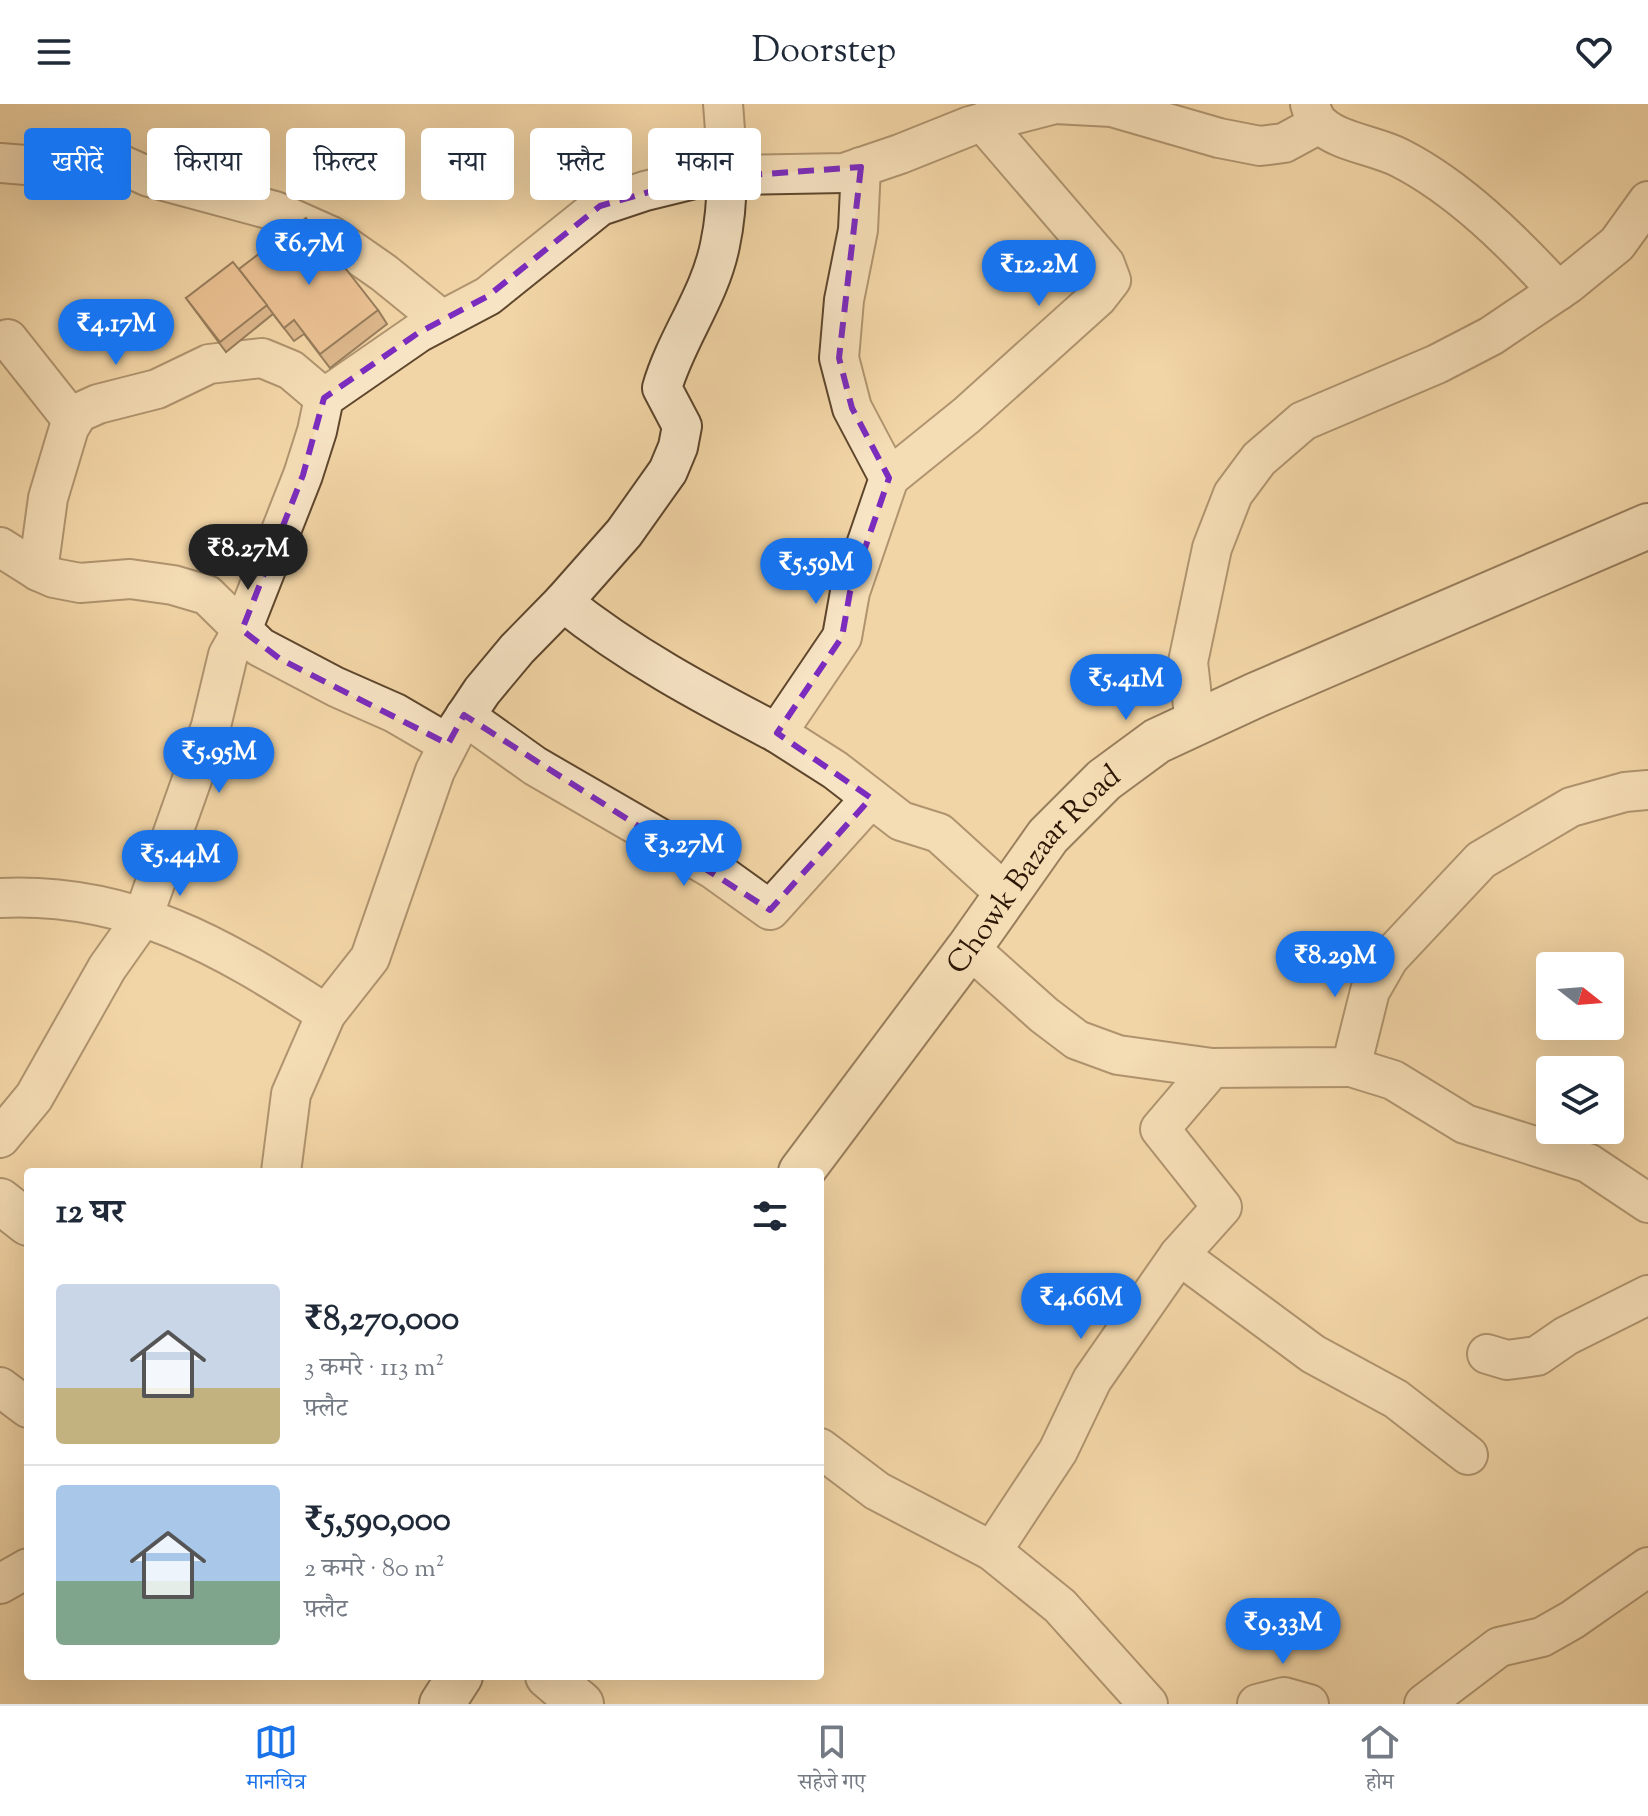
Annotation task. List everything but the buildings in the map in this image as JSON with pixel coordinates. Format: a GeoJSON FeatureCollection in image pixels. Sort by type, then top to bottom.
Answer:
{"type":"FeatureCollection","features":[{"type":"Feature","properties":{"kind":"main road","name":"Chowk Bazaar Road"},"geometry":{"type":"LineString","coordinates":[[804,1168],[969,948],[1048,836],[1104,780],[1157,741],[1648,526]]}},
{"type":"Feature","properties":{"kind":"main road"},"geometry":{"type":"LineString","coordinates":[[0,1201],[24,1220]]}},
{"type":"Feature","properties":{"kind":"main road"},"geometry":{"type":"LineString","coordinates":[[442,1704],[457,1680]]}},
{"type":"Feature","properties":{"kind":"main road"},"geometry":{"type":"LineString","coordinates":[[553,1680],[581,1704]]}},
{"type":"Feature","properties":{"kind":"street"},"geometry":{"type":"LineString","coordinates":[[723,104],[725,128]]}},
{"type":"Feature","properties":{"kind":"street"},"geometry":{"type":"LineString","coordinates":[[761,174],[844,173],[983,122],[1055,104],[1112,107],[1219,138],[1260,146],[1284,143],[1314,114],[1330,131],[1398,157],[1447,185],[1558,291]]}},
{"type":"Feature","properties":{"kind":"street"},"geometry":{"type":"LineString","coordinates":[[777,733],[842,637],[850,592],[889,478],[967,415],[1097,298],[1111,280],[1105,264],[983,122]]}},
{"type":"Feature","properties":{"kind":"street"},"geometry":{"type":"LineString","coordinates":[[0,163],[26,165],[84,157],[111,160],[149,177],[275,211],[331,236],[384,273],[442,320]]}},
{"type":"Feature","properties":{"kind":"street"},"geometry":{"type":"LineString","coordinates":[[861,167],[858,230],[844,300],[839,358],[852,408],[889,478]]}},
{"type":"Feature","properties":{"kind":"street"},"geometry":{"type":"LineString","coordinates":[[0,1138],[34,1097],[107,968],[143,917],[211,726],[228,655],[242,630],[303,475],[324,398],[372,363],[488,296],[600,206],[648,190]]}},
{"type":"Feature","properties":{"kind":"street"},"geometry":{"type":"LineString","coordinates":[[282,1168],[291,1094],[326,1014],[370,958],[426,795],[457,730],[517,649],[624,533],[668,471],[678,447],[682,426],[662,388],[720,247],[726,200]]}},
{"type":"Feature","properties":{"kind":"street"},"geometry":{"type":"LineString","coordinates":[[1195,724],[1188,662],[1212,548],[1233,494],[1259,459],[1303,421],[1437,364],[1491,336],[1558,291],[1617,244],[1648,201]]}},
{"type":"Feature","properties":{"kind":"street"},"geometry":{"type":"LineString","coordinates":[[8,339],[73,421]]}},
{"type":"Feature","properties":{"kind":"street"},"geometry":{"type":"LineString","coordinates":[[38,571],[48,498],[60,455],[78,413],[98,404],[157,389],[209,364],[262,358],[291,370],[324,398]]}},
{"type":"Feature","properties":{"kind":"street"},"geometry":{"type":"LineString","coordinates":[[0,547],[38,571],[80,583],[130,579],[173,585],[207,595],[260,647],[280,659],[395,713],[457,730],[535,766],[713,869],[770,910],[871,798]]}},
{"type":"Feature","properties":{"kind":"street"},"geometry":{"type":"LineString","coordinates":[[563,602],[597,630],[645,661],[777,733],[835,770],[901,821],[939,833],[1007,895]]}},
{"type":"Feature","properties":{"kind":"street"},"geometry":{"type":"LineString","coordinates":[[1351,1067],[1370,991],[1389,958],[1481,860],[1571,807],[1625,792],[1648,790]]}},
{"type":"Feature","properties":{"kind":"street"},"geometry":{"type":"LineString","coordinates":[[0,898],[70,898],[143,917],[200,939],[262,972],[326,1014]]}},
{"type":"Feature","properties":{"kind":"street"},"geometry":{"type":"LineString","coordinates":[[969,948],[1077,1040],[1118,1055],[1212,1068],[1351,1067],[1393,1080],[1465,1124],[1588,1163],[1648,1203]]}},
{"type":"Feature","properties":{"kind":"street"},"geometry":{"type":"LineString","coordinates":[[992,1551],[1058,1451],[1092,1380],[1179,1255],[1222,1207],[1160,1129],[1212,1068]]}},
{"type":"Feature","properties":{"kind":"street"},"geometry":{"type":"LineString","coordinates":[[1179,1255],[1313,1354],[1396,1399],[1468,1455]]}},
{"type":"Feature","properties":{"kind":"street"},"geometry":{"type":"LineString","coordinates":[[1487,1354],[1507,1360],[1537,1356],[1566,1336],[1648,1295]]}},
{"type":"Feature","properties":{"kind":"street"},"geometry":{"type":"LineString","coordinates":[[0,1387],[24,1405]]}},
{"type":"Feature","properties":{"kind":"street"},"geometry":{"type":"LineString","coordinates":[[824,1451],[877,1491],[992,1551],[1060,1606],[1148,1704]]}},
{"type":"Feature","properties":{"kind":"street"},"geometry":{"type":"LineString","coordinates":[[1424,1704],[1499,1647],[1542,1637],[1648,1567]]}},
{"type":"Feature","properties":{"kind":"street"},"geometry":{"type":"LineString","coordinates":[[0,1584],[24,1570]]}},
{"type":"Feature","properties":{"kind":"street"},"geometry":{"type":"LineString","coordinates":[[1257,1704],[1284,1697],[1309,1704]]}},
{"type":"Feature","properties":{"kind":"highlighted area"},"geometry":{"type":"Polygon","coordinates":[[[861,167],[839,358],[852,408],[889,478],[850,592],[842,637],[777,733],[871,798],[770,910],[464,715],[448,744],[280,659],[242,630],[303,475],[324,398],[418,333],[488,296],[600,206],[694,179],[861,167]]]}}]}
